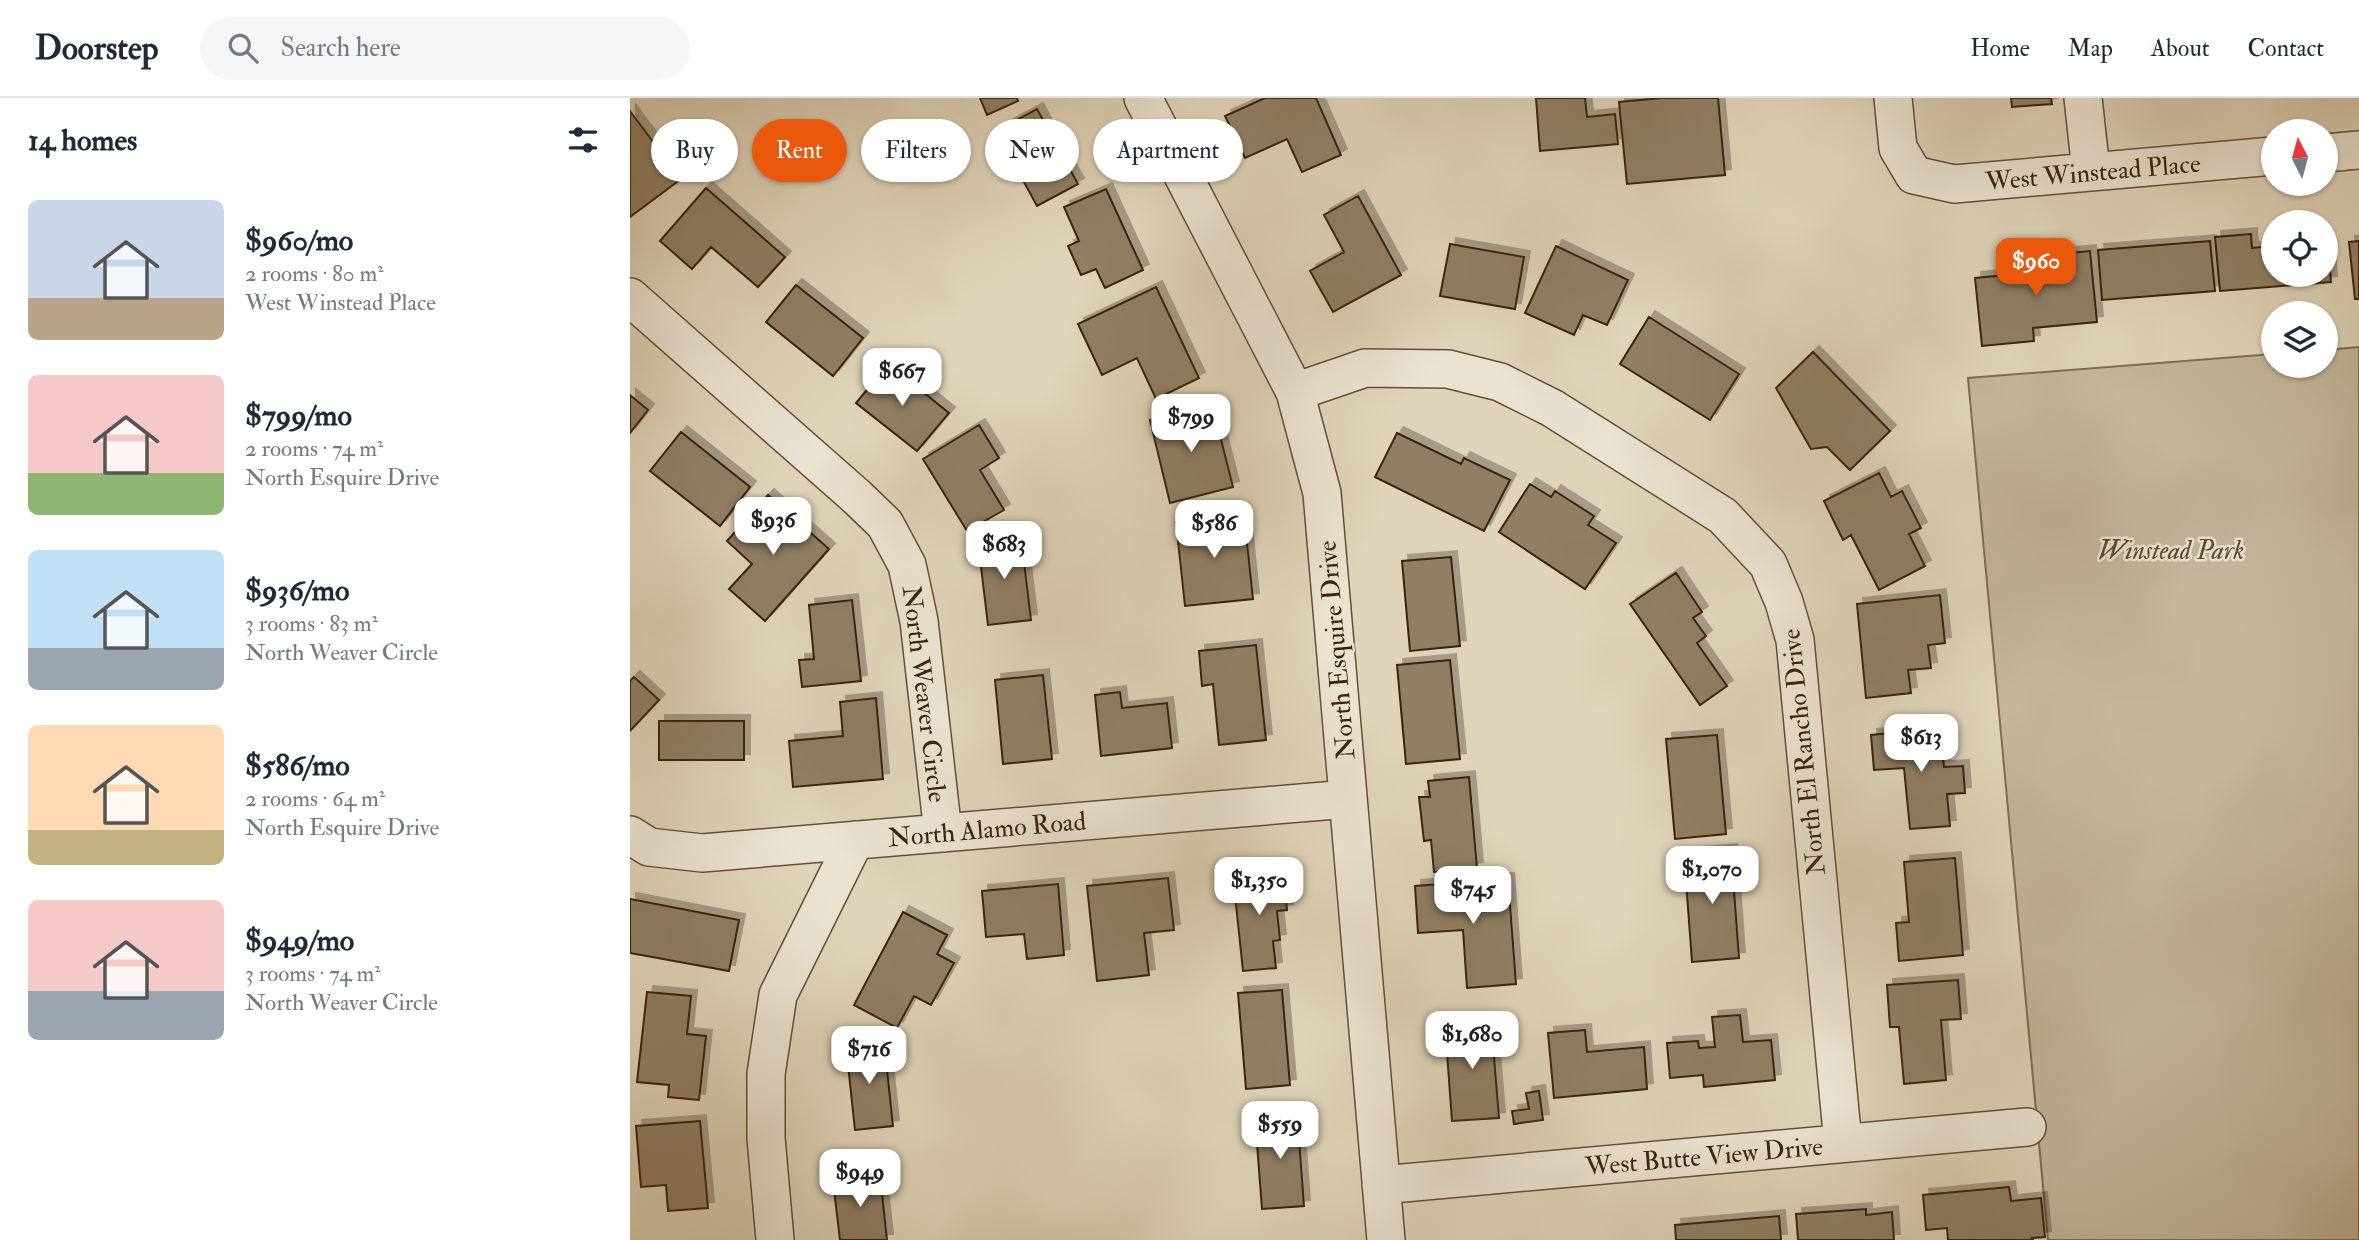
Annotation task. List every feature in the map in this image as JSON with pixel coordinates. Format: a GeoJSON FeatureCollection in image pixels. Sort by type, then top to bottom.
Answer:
{"type":"FeatureCollection","features":[{"type":"Feature","properties":{"kind":"street","name":"North Esquire Drive"},"geometry":{"type":"LineString","coordinates":[[1143,98],[1295,392],[1322,494],[1386,1240]]}},
{"type":"Feature","properties":{"kind":"street","name":"West Winstead Place"},"geometry":{"type":"LineString","coordinates":[[1893,98],[1898,148],[1914,175],[1954,184],[2261,157]]}},
{"type":"Feature","properties":{"kind":"street"},"geometry":{"type":"LineString","coordinates":[[2083,98],[2091,171]]}},
{"type":"Feature","properties":{"kind":"street"},"geometry":{"type":"LineString","coordinates":[[2338,151],[2359,150]]}},
{"type":"Feature","properties":{"kind":"street","name":"North Weaver Circle"},"geometry":{"type":"LineString","coordinates":[[630,297],[885,524],[907,565],[919,621],[943,833]]}},
{"type":"Feature","properties":{"kind":"street","name":"North El Rancho Drive"},"geometry":{"type":"LineString","coordinates":[[1295,392],[1365,368],[1448,369],[1500,382],[1552,408],[1723,516],[1768,564],[1784,601],[1795,640],[1843,1143]]}},
{"type":"Feature","properties":{"kind":"street","name":"North Alamo Road"},"geometry":{"type":"LineString","coordinates":[[630,835],[649,847],[702,853],[1348,799]]}},
{"type":"Feature","properties":{"kind":"street"},"geometry":{"type":"LineString","coordinates":[[775,1240],[766,1138],[766,1073],[778,995],[855,840]]}},
{"type":"Feature","properties":{"kind":"street","name":"West Butte View Drive"},"geometry":{"type":"LineString","coordinates":[[1381,1185],[2027,1126]]}},
{"type":"Feature","properties":{"kind":"green space","name":"Winstead Park"},"geometry":{"type":"Polygon","coordinates":[[[2359,347],[2359,1240],[2048,1240],[1968,378],[2261,355],[2261,378],[2338,378],[2338,349],[2359,347]]]}},
{"type":"Feature","properties":{"kind":"building"},"geometry":{"type":"Polygon","coordinates":[[[980,98],[1017,98],[1018,101],[987,115],[980,98]]]}},
{"type":"Feature","properties":{"kind":"building"},"geometry":{"type":"Polygon","coordinates":[[[1265,98],[1316,98],[1341,155],[1302,172],[1287,139],[1245,158],[1243,119],[1226,119],[1225,116],[1265,98]]]}},
{"type":"Feature","properties":{"kind":"building"},"geometry":{"type":"Polygon","coordinates":[[[1536,98],[1585,98],[1587,117],[1615,114],[1618,144],[1540,151],[1536,98]]]}},
{"type":"Feature","properties":{"kind":"building"},"geometry":{"type":"Polygon","coordinates":[[[1662,98],[1718,98],[1725,175],[1627,184],[1619,102],[1662,98]]]}},
{"type":"Feature","properties":{"kind":"building"},"geometry":{"type":"Polygon","coordinates":[[[2011,98],[2051,98],[2052,104],[2012,107],[2011,98]]]}},
{"type":"Feature","properties":{"kind":"building"},"geometry":{"type":"Polygon","coordinates":[[[1037,109],[1042,119],[1018,119],[1037,109]]]}},
{"type":"Feature","properties":{"kind":"building"},"geometry":{"type":"Polygon","coordinates":[[[630,111],[651,139],[651,182],[677,182],[630,217],[630,111]]]}},
{"type":"Feature","properties":{"kind":"building"},"geometry":{"type":"Polygon","coordinates":[[[1024,182],[1077,182],[1078,184],[1037,206],[1024,182]]]}},
{"type":"Feature","properties":{"kind":"building"},"geometry":{"type":"Polygon","coordinates":[[[706,188],[785,257],[758,287],[711,247],[692,269],[660,241],[706,188]]]}},
{"type":"Feature","properties":{"kind":"building"},"geometry":{"type":"Polygon","coordinates":[[[1106,189],[1143,270],[1105,288],[1096,269],[1081,275],[1068,246],[1079,241],[1064,207],[1106,189]]]}},
{"type":"Feature","properties":{"kind":"building"},"geometry":{"type":"Polygon","coordinates":[[[1358,196],[1401,275],[1333,312],[1310,271],[1344,252],[1324,215],[1358,196]]]}},
{"type":"Feature","properties":{"kind":"building"},"geometry":{"type":"Polygon","coordinates":[[[2251,234],[2252,248],[2261,247],[2261,287],[2269,287],[2220,291],[2215,237],[2251,234]]]}},
{"type":"Feature","properties":{"kind":"building"},"geometry":{"type":"Polygon","coordinates":[[[2210,241],[2215,291],[2102,300],[2098,250],[2210,241]]]}},
{"type":"Feature","properties":{"kind":"building"},"geometry":{"type":"Polygon","coordinates":[[[2359,241],[2359,299],[2355,299],[2349,242],[2359,241]]]}},
{"type":"Feature","properties":{"kind":"building"},"geometry":{"type":"Polygon","coordinates":[[[1450,244],[1524,257],[1515,309],[1440,296],[1450,244]]]}},
{"type":"Feature","properties":{"kind":"building"},"geometry":{"type":"Polygon","coordinates":[[[1556,246],[1628,280],[1607,325],[1583,315],[1574,335],[1525,313],[1556,246]]]}},
{"type":"Feature","properties":{"kind":"building"},"geometry":{"type":"Polygon","coordinates":[[[2090,251],[2097,322],[2033,328],[2034,341],[1982,346],[1975,278],[2017,274],[2016,258],[2090,251]]]}},
{"type":"Feature","properties":{"kind":"building"},"geometry":{"type":"Polygon","coordinates":[[[796,285],[863,338],[833,376],[766,322],[796,285]]]}},
{"type":"Feature","properties":{"kind":"building"},"geometry":{"type":"Polygon","coordinates":[[[1156,287],[1199,378],[1156,399],[1137,358],[1102,375],[1078,324],[1156,287]]]}},
{"type":"Feature","properties":{"kind":"building"},"geometry":{"type":"Polygon","coordinates":[[[1649,317],[1739,374],[1710,420],[1620,364],[1649,317]]]}},
{"type":"Feature","properties":{"kind":"building"},"geometry":{"type":"Polygon","coordinates":[[[1813,352],[1890,431],[1850,470],[1827,447],[1811,449],[1776,388],[1813,352]]]}},
{"type":"Feature","properties":{"kind":"building"},"geometry":{"type":"Polygon","coordinates":[[[888,364],[949,413],[917,451],[856,403],[888,364]]]}},
{"type":"Feature","properties":{"kind":"building"},"geometry":{"type":"Polygon","coordinates":[[[630,395],[648,410],[630,433],[630,395]]]}},
{"type":"Feature","properties":{"kind":"building"},"geometry":{"type":"Polygon","coordinates":[[[1212,404],[1233,487],[1170,503],[1150,420],[1212,404]]]}},
{"type":"Feature","properties":{"kind":"building"},"geometry":{"type":"Polygon","coordinates":[[[979,425],[999,458],[980,470],[1004,510],[967,531],[923,459],[979,425]]]}},
{"type":"Feature","properties":{"kind":"building"},"geometry":{"type":"Polygon","coordinates":[[[681,432],[750,487],[720,526],[650,471],[681,432]]]}},
{"type":"Feature","properties":{"kind":"building"},"geometry":{"type":"Polygon","coordinates":[[[1397,433],[1461,464],[1464,458],[1510,480],[1484,531],[1375,477],[1397,433]]]}},
{"type":"Feature","properties":{"kind":"building"},"geometry":{"type":"Polygon","coordinates":[[[1879,473],[1891,497],[1902,491],[1921,528],[1909,534],[1925,566],[1879,590],[1851,535],[1843,540],[1824,501],[1879,473]]]}},
{"type":"Feature","properties":{"kind":"building"},"geometry":{"type":"Polygon","coordinates":[[[1530,484],[1551,497],[1555,491],[1594,516],[1588,525],[1616,543],[1585,589],[1499,532],[1530,484]]]}},
{"type":"Feature","properties":{"kind":"building"},"geometry":{"type":"Polygon","coordinates":[[[768,495],[829,549],[765,621],[729,589],[752,564],[727,541],[768,495]]]}},
{"type":"Feature","properties":{"kind":"building"},"geometry":{"type":"Polygon","coordinates":[[[1244,515],[1253,599],[1185,606],[1176,522],[1244,515]]]}},
{"type":"Feature","properties":{"kind":"building"},"geometry":{"type":"Polygon","coordinates":[[[1021,537],[1031,620],[988,625],[978,542],[1021,537]]]}},
{"type":"Feature","properties":{"kind":"building"},"geometry":{"type":"Polygon","coordinates":[[[1451,557],[1460,646],[1410,651],[1402,561],[1451,557]]]}},
{"type":"Feature","properties":{"kind":"building"},"geometry":{"type":"Polygon","coordinates":[[[1676,573],[1702,612],[1693,618],[1706,636],[1697,643],[1727,686],[1700,705],[1630,604],[1676,573]]]}},
{"type":"Feature","properties":{"kind":"building"},"geometry":{"type":"Polygon","coordinates":[[[1940,595],[1945,643],[1928,645],[1931,668],[1908,670],[1911,693],[1866,698],[1857,604],[1940,595]]]}},
{"type":"Feature","properties":{"kind":"building"},"geometry":{"type":"Polygon","coordinates":[[[852,600],[861,681],[802,687],[799,660],[814,659],[809,605],[852,600]]]}},
{"type":"Feature","properties":{"kind":"building"},"geometry":{"type":"Polygon","coordinates":[[[1256,645],[1266,740],[1219,745],[1213,684],[1202,686],[1199,651],[1256,645]]]}},
{"type":"Feature","properties":{"kind":"building"},"geometry":{"type":"Polygon","coordinates":[[[1450,660],[1460,759],[1406,764],[1397,665],[1450,660]]]}},
{"type":"Feature","properties":{"kind":"building"},"geometry":{"type":"Polygon","coordinates":[[[1043,675],[1052,759],[1003,764],[995,680],[1043,675]]]}},
{"type":"Feature","properties":{"kind":"building"},"geometry":{"type":"Polygon","coordinates":[[[634,677],[659,700],[630,731],[630,681],[634,677]]]}},
{"type":"Feature","properties":{"kind":"building"},"geometry":{"type":"Polygon","coordinates":[[[1120,692],[1122,708],[1167,703],[1172,748],[1101,756],[1095,695],[1120,692]]]}},
{"type":"Feature","properties":{"kind":"building"},"geometry":{"type":"Polygon","coordinates":[[[876,698],[883,779],[793,787],[789,741],[843,736],[840,702],[876,698]]]}},
{"type":"Feature","properties":{"kind":"building"},"geometry":{"type":"Polygon","coordinates":[[[659,721],[744,721],[744,760],[659,760],[659,721]]]}},
{"type":"Feature","properties":{"kind":"building"},"geometry":{"type":"Polygon","coordinates":[[[1940,728],[1944,767],[1963,766],[1965,793],[1947,794],[1950,826],[1910,829],[1904,768],[1874,770],[1871,735],[1940,728]]]}},
{"type":"Feature","properties":{"kind":"building"},"geometry":{"type":"Polygon","coordinates":[[[1717,735],[1726,834],[1675,839],[1666,739],[1717,735]]]}},
{"type":"Feature","properties":{"kind":"building"},"geometry":{"type":"Polygon","coordinates":[[[1469,777],[1477,868],[1434,872],[1431,840],[1424,841],[1419,797],[1430,797],[1428,781],[1469,777]]]}},
{"type":"Feature","properties":{"kind":"building"},"geometry":{"type":"Polygon","coordinates":[[[1731,850],[1739,958],[1692,962],[1684,854],[1731,850]]]}},
{"type":"Feature","properties":{"kind":"building"},"geometry":{"type":"Polygon","coordinates":[[[1955,858],[1963,955],[1899,961],[1896,923],[1909,922],[1904,862],[1955,858]]]}},
{"type":"Feature","properties":{"kind":"building"},"geometry":{"type":"Polygon","coordinates":[[[1283,870],[1287,910],[1277,911],[1280,940],[1273,941],[1276,968],[1243,971],[1233,876],[1283,870]]]}},
{"type":"Feature","properties":{"kind":"building"},"geometry":{"type":"Polygon","coordinates":[[[1168,878],[1174,930],[1144,933],[1149,975],[1097,981],[1087,886],[1168,878]]]}},
{"type":"Feature","properties":{"kind":"building"},"geometry":{"type":"Polygon","coordinates":[[[1508,879],[1516,984],[1467,988],[1463,930],[1418,933],[1415,886],[1508,879]]]}},
{"type":"Feature","properties":{"kind":"building"},"geometry":{"type":"Polygon","coordinates":[[[1058,884],[1064,955],[1027,959],[1024,934],[986,937],[982,891],[1058,884]]]}},
{"type":"Feature","properties":{"kind":"building"},"geometry":{"type":"Polygon","coordinates":[[[630,899],[739,920],[729,971],[630,953],[630,899]]]}},
{"type":"Feature","properties":{"kind":"building"},"geometry":{"type":"Polygon","coordinates":[[[903,912],[947,935],[937,954],[954,963],[931,1005],[914,996],[897,1028],[854,1005],[903,912]]]}},
{"type":"Feature","properties":{"kind":"building"},"geometry":{"type":"Polygon","coordinates":[[[1958,980],[1961,1019],[1941,1020],[1946,1080],[1904,1084],[1899,1027],[1890,1027],[1887,985],[1958,980]]]}},
{"type":"Feature","properties":{"kind":"building"},"geometry":{"type":"Polygon","coordinates":[[[1282,990],[1290,1085],[1246,1089],[1238,993],[1282,990]]]}},
{"type":"Feature","properties":{"kind":"building"},"geometry":{"type":"Polygon","coordinates":[[[647,992],[691,996],[687,1034],[706,1036],[699,1100],[668,1097],[669,1085],[637,1082],[647,992]]]}},
{"type":"Feature","properties":{"kind":"building"},"geometry":{"type":"Polygon","coordinates":[[[1740,1015],[1743,1042],[1771,1040],[1775,1080],[1704,1087],[1703,1075],[1670,1078],[1667,1043],[1698,1041],[1699,1048],[1715,1047],[1712,1017],[1740,1015]]]}},
{"type":"Feature","properties":{"kind":"building"},"geometry":{"type":"Polygon","coordinates":[[[1491,1021],[1499,1118],[1452,1121],[1445,1025],[1491,1021]]]}},
{"type":"Feature","properties":{"kind":"building"},"geometry":{"type":"Polygon","coordinates":[[[1585,1030],[1587,1052],[1644,1047],[1647,1089],[1554,1098],[1548,1033],[1585,1030]]]}},
{"type":"Feature","properties":{"kind":"building"},"geometry":{"type":"Polygon","coordinates":[[[884,1042],[893,1126],[855,1130],[846,1046],[884,1042]]]}},
{"type":"Feature","properties":{"kind":"building"},"geometry":{"type":"Polygon","coordinates":[[[1539,1091],[1543,1120],[1514,1124],[1512,1111],[1529,1109],[1526,1093],[1539,1091]]]}},
{"type":"Feature","properties":{"kind":"building"},"geometry":{"type":"Polygon","coordinates":[[[1297,1113],[1304,1206],[1262,1209],[1255,1117],[1297,1113]]]}},
{"type":"Feature","properties":{"kind":"building"},"geometry":{"type":"Polygon","coordinates":[[[700,1121],[708,1208],[668,1211],[666,1185],[641,1187],[636,1126],[700,1121]]]}},
{"type":"Feature","properties":{"kind":"building"},"geometry":{"type":"Polygon","coordinates":[[[880,1175],[887,1240],[840,1240],[833,1181],[880,1175]]]}},
{"type":"Feature","properties":{"kind":"building"},"geometry":{"type":"Polygon","coordinates":[[[2009,1187],[2011,1201],[2041,1198],[2045,1237],[2032,1238],[2033,1240],[1948,1240],[1947,1228],[1926,1230],[1923,1195],[2009,1187]]]}},
{"type":"Feature","properties":{"kind":"building"},"geometry":{"type":"Polygon","coordinates":[[[1866,1209],[1866,1215],[1892,1212],[1894,1240],[1798,1240],[1796,1214],[1866,1209]]]}},
{"type":"Feature","properties":{"kind":"building"},"geometry":{"type":"Polygon","coordinates":[[[1779,1216],[1781,1240],[1676,1240],[1675,1225],[1779,1216]]]}}]}
